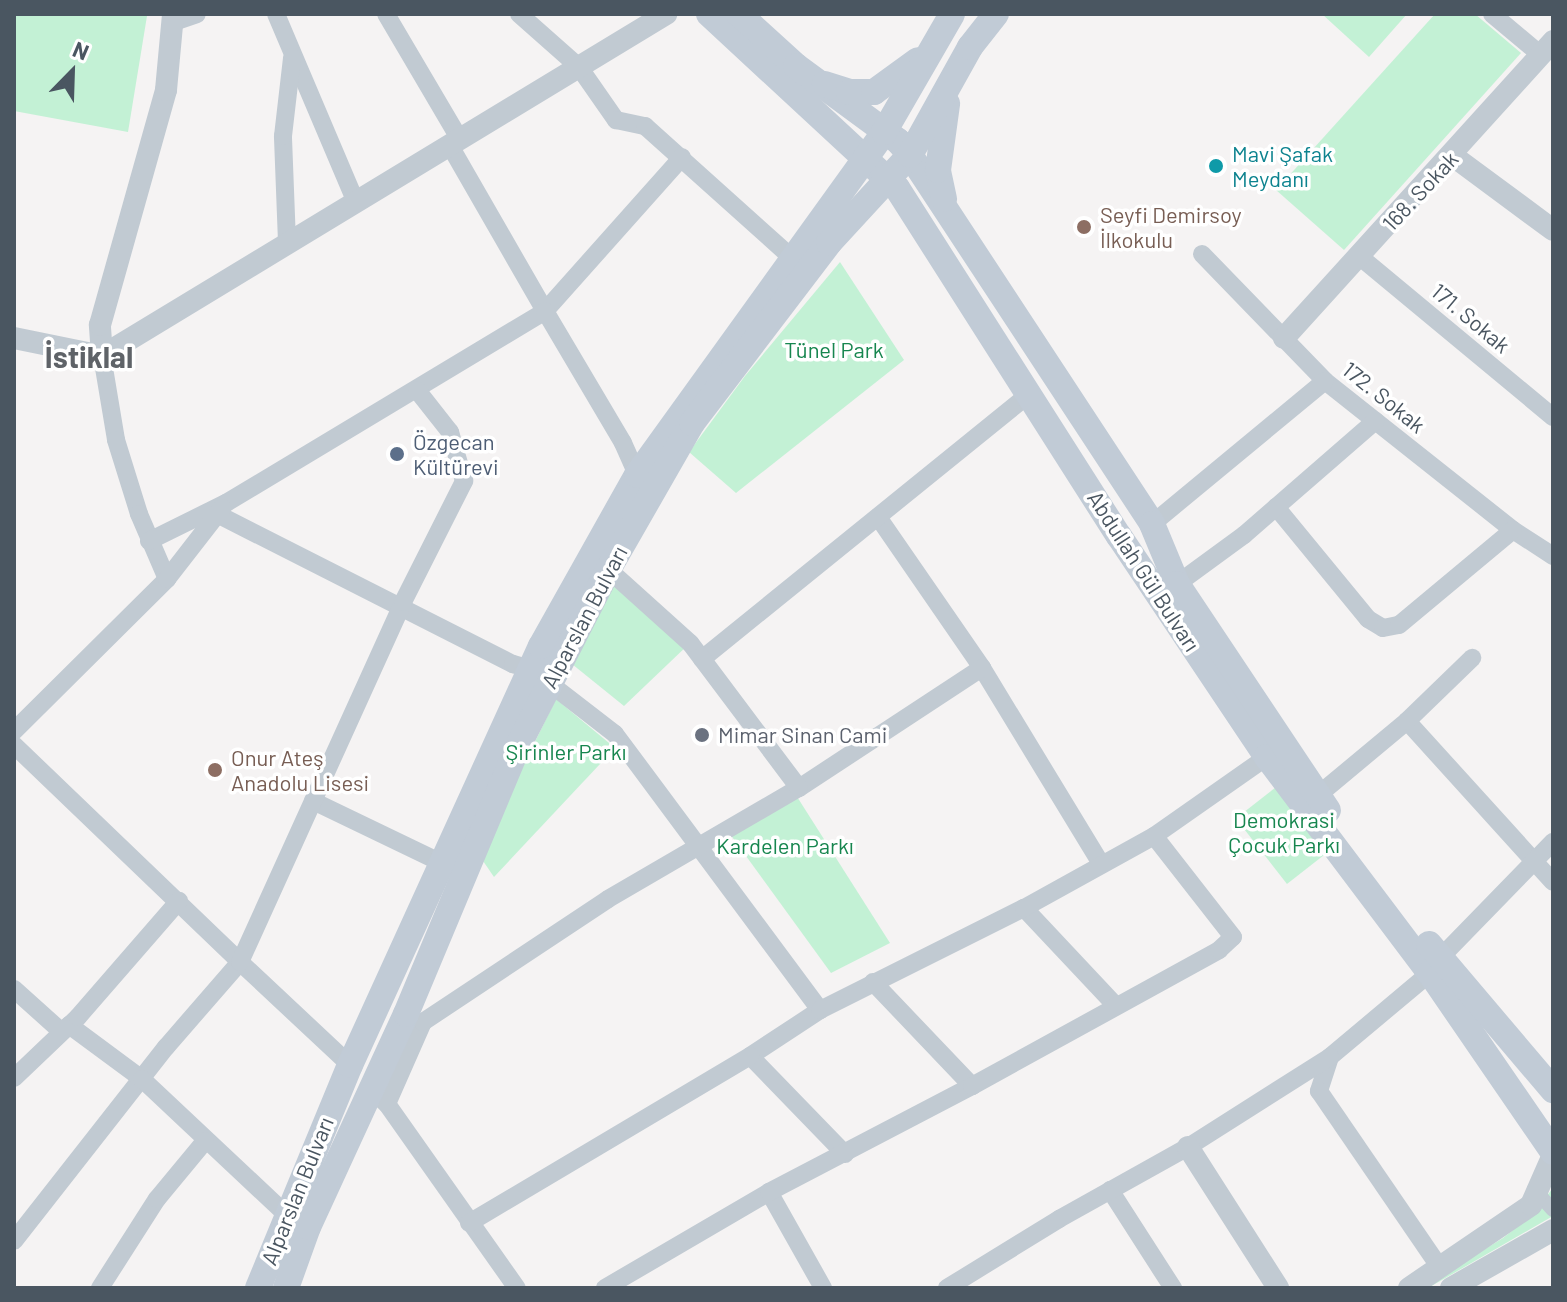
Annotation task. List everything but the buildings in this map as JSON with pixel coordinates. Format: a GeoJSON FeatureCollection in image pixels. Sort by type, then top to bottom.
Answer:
{"type":"FeatureCollection","features":[{"type":"Feature","properties":{"kind":"main road","name":"Abdullah Gül Bulvarı"},"geometry":{"type":"LineString","coordinates":[[709,14],[887,177],[963,286],[1119,536],[1267,757],[1435,966],[1553,1090]]}},
{"type":"Feature","properties":{"kind":"main road","name":"Abdullah Gül Bulvarı"},"geometry":{"type":"LineString","coordinates":[[739,14],[796,66],[910,155],[1152,524],[1177,584],[1317,796],[1435,966],[1546,1144]]}},
{"type":"Feature","properties":{"kind":"main road","name":"Alparslan Bulvarı"},"geometry":{"type":"LineString","coordinates":[[258,1288],[350,1065],[442,863],[600,562],[637,475],[867,157],[952,14]]}},
{"type":"Feature","properties":{"kind":"main road","name":"Alparslan Bulvarı"},"geometry":{"type":"LineString","coordinates":[[600,562],[692,423],[829,243],[910,155],[955,72],[996,14]]}},
{"type":"Feature","properties":{"kind":"main road"},"geometry":{"type":"LineString","coordinates":[[796,66],[828,85],[849,92],[874,92],[896,80],[932,47]]}},
{"type":"Feature","properties":{"kind":"main road"},"geometry":{"type":"LineString","coordinates":[[946,207],[940,187],[939,154],[955,72]]}},
{"type":"Feature","properties":{"kind":"main road","name":"Alparslan Bulvarı"},"geometry":{"type":"LineString","coordinates":[[286,1288],[308,1227],[379,1097],[414,1018],[540,676]]}},
{"type":"Feature","properties":{"kind":"street"},"geometry":{"type":"LineString","coordinates":[[167,579],[149,541],[116,440],[100,325],[166,90],[173,18],[197,14]]}},
{"type":"Feature","properties":{"kind":"street"},"geometry":{"type":"LineString","coordinates":[[276,14],[355,200]]}},
{"type":"Feature","properties":{"kind":"street"},"geometry":{"type":"LineString","coordinates":[[386,14],[545,311],[623,443],[637,475]]}},
{"type":"Feature","properties":{"kind":"street"},"geometry":{"type":"LineString","coordinates":[[519,14],[579,67],[616,120],[645,126],[792,258]]}},
{"type":"Feature","properties":{"kind":"street"},"geometry":{"type":"LineString","coordinates":[[14,338],[102,356],[666,14]]}},
{"type":"Feature","properties":{"kind":"street"},"geometry":{"type":"LineString","coordinates":[[1492,14],[1547,48]]}},
{"type":"Feature","properties":{"kind":"street","name":"168. Sokak"},"geometry":{"type":"LineString","coordinates":[[1284,338],[1453,156],[1547,48]]}},
{"type":"Feature","properties":{"kind":"street"},"geometry":{"type":"LineString","coordinates":[[287,242],[283,136],[293,54]]}},
{"type":"Feature","properties":{"kind":"street"},"geometry":{"type":"LineString","coordinates":[[1453,156],[1553,230]]}},
{"type":"Feature","properties":{"kind":"street"},"geometry":{"type":"LineString","coordinates":[[149,541],[222,508],[545,311],[682,157]]}},
{"type":"Feature","properties":{"kind":"street","name":"172. Sokak"},"geometry":{"type":"LineString","coordinates":[[1202,254],[1325,381],[1513,530],[1553,556]]}},
{"type":"Feature","properties":{"kind":"street","name":"171. Sokak"},"geometry":{"type":"LineString","coordinates":[[1359,256],[1553,417]]}},
{"type":"Feature","properties":{"kind":"street"},"geometry":{"type":"LineString","coordinates":[[1152,524],[1325,381]]}},
{"type":"Feature","properties":{"kind":"street"},"geometry":{"type":"LineString","coordinates":[[14,1241],[142,1079],[240,962],[401,608],[464,481],[450,432],[417,390]]}},
{"type":"Feature","properties":{"kind":"street"},"geometry":{"type":"LineString","coordinates":[[702,659],[1030,393]]}},
{"type":"Feature","properties":{"kind":"street"},"geometry":{"type":"LineString","coordinates":[[1177,584],[1276,507],[1375,421]]}},
{"type":"Feature","properties":{"kind":"street"},"geometry":{"type":"LineString","coordinates":[[1276,507],[1368,619],[1383,628],[1399,625],[1513,530]]}},
{"type":"Feature","properties":{"kind":"street"},"geometry":{"type":"LineString","coordinates":[[14,731],[167,579],[222,508]]}},
{"type":"Feature","properties":{"kind":"street"},"geometry":{"type":"LineString","coordinates":[[222,508],[401,608],[540,676],[615,734],[702,846],[820,1010]]}},
{"type":"Feature","properties":{"kind":"street"},"geometry":{"type":"LineString","coordinates":[[878,517],[982,668],[1101,864]]}},
{"type":"Feature","properties":{"kind":"street"},"geometry":{"type":"LineString","coordinates":[[600,562],[690,643],[799,788]]}},
{"type":"Feature","properties":{"kind":"street"},"geometry":{"type":"LineString","coordinates":[[1317,796],[1407,721],[1472,658]]}},
{"type":"Feature","properties":{"kind":"street"},"geometry":{"type":"LineString","coordinates":[[414,1018],[608,899],[799,788],[982,668]]}},
{"type":"Feature","properties":{"kind":"street"},"geometry":{"type":"LineString","coordinates":[[1407,721],[1553,882]]}},
{"type":"Feature","properties":{"kind":"street"},"geometry":{"type":"LineString","coordinates":[[14,745],[350,1065]]}},
{"type":"Feature","properties":{"kind":"street"},"geometry":{"type":"LineString","coordinates":[[469,1223],[750,1056],[820,1010],[1024,908],[1154,836],[1267,757]]}},
{"type":"Feature","properties":{"kind":"street"},"geometry":{"type":"LineString","coordinates":[[313,801],[442,863]]}},
{"type":"Feature","properties":{"kind":"street"},"geometry":{"type":"LineString","coordinates":[[605,1288],[769,1192],[1193,965],[1233,937],[1154,836]]}},
{"type":"Feature","properties":{"kind":"street"},"geometry":{"type":"LineString","coordinates":[[947,1288],[1188,1147],[1330,1057],[1435,966],[1553,842]]}},
{"type":"Feature","properties":{"kind":"street"},"geometry":{"type":"LineString","coordinates":[[14,1078],[66,1028],[179,901]]}},
{"type":"Feature","properties":{"kind":"street"},"geometry":{"type":"LineString","coordinates":[[1024,908],[1115,1005]]}},
{"type":"Feature","properties":{"kind":"street"},"geometry":{"type":"LineString","coordinates":[[873,982],[972,1086]]}},
{"type":"Feature","properties":{"kind":"street"},"geometry":{"type":"LineString","coordinates":[[14,989],[142,1079],[287,1215]]}},
{"type":"Feature","properties":{"kind":"street"},"geometry":{"type":"LineString","coordinates":[[750,1056],[845,1154]]}},
{"type":"Feature","properties":{"kind":"street"},"geometry":{"type":"LineString","coordinates":[[1330,1057],[1319,1091],[1440,1268]]}},
{"type":"Feature","properties":{"kind":"street"},"geometry":{"type":"LineString","coordinates":[[379,1097],[517,1288]]}},
{"type":"Feature","properties":{"kind":"street"},"geometry":{"type":"LineString","coordinates":[[100,1288],[157,1199],[205,1141]]}},
{"type":"Feature","properties":{"kind":"street"},"geometry":{"type":"LineString","coordinates":[[1409,1288],[1531,1205],[1546,1144]]}},
{"type":"Feature","properties":{"kind":"street"},"geometry":{"type":"LineString","coordinates":[[1188,1147],[1278,1288]]}},
{"type":"Feature","properties":{"kind":"street"},"geometry":{"type":"LineString","coordinates":[[1534,1188],[1553,1210]]}},
{"type":"Feature","properties":{"kind":"street"},"geometry":{"type":"LineString","coordinates":[[1110,1190],[1173,1288]]}},
{"type":"Feature","properties":{"kind":"street"},"geometry":{"type":"LineString","coordinates":[[769,1192],[823,1288]]}},
{"type":"Feature","properties":{"kind":"street"},"geometry":{"type":"LineString","coordinates":[[1458,1286],[1553,1230]]}},
{"type":"Feature","properties":{"kind":"green space"},"geometry":{"type":"Polygon","coordinates":[[[14,14],[147,16],[128,132],[14,111],[14,14]]]}},
{"type":"Feature","properties":{"kind":"green space"},"geometry":{"type":"Polygon","coordinates":[[[1322,14],[1407,14],[1369,57],[1322,14]]]}},
{"type":"Feature","properties":{"kind":"green space"},"geometry":{"type":"Polygon","coordinates":[[[1435,14],[1475,14],[1521,53],[1344,250],[1276,190],[1435,14]]]}},
{"type":"Feature","properties":{"kind":"green space","name":"Tünel Park"},"geometry":{"type":"Polygon","coordinates":[[[840,262],[904,360],[736,493],[689,452],[745,376],[840,262]]]}},
{"type":"Feature","properties":{"kind":"green space"},"geometry":{"type":"Polygon","coordinates":[[[617,578],[690,643],[624,706],[567,660],[617,578]]]}},
{"type":"Feature","properties":{"kind":"green space","name":"Şirinler Parkı"},"geometry":{"type":"Polygon","coordinates":[[[556,699],[615,748],[494,877],[479,855],[556,699]]]}},
{"type":"Feature","properties":{"kind":"green space","name":"Demokrasi Çocuk Parkı"},"geometry":{"type":"Polygon","coordinates":[[[1280,784],[1331,849],[1287,884],[1236,818],[1280,784]]]}},
{"type":"Feature","properties":{"kind":"green space","name":"Kardelen Parkı"},"geometry":{"type":"Polygon","coordinates":[[[794,792],[890,943],[831,973],[730,834],[794,792]]]}},
{"type":"Feature","properties":{"kind":"green space"},"geometry":{"type":"Polygon","coordinates":[[[1553,1188],[1553,1216],[1428,1288],[1422,1288],[1503,1238],[1530,1217],[1553,1188]]]}},
{"type":"Feature","properties":{"kind":"place","name":"Mavi Şafak Meydanı"},"geometry":{"type":"Point","coordinates":[1216,166]}},
{"type":"Feature","properties":{"kind":"place","name":"Seyfi Demirsoy İlkokulu"},"geometry":{"type":"Point","coordinates":[1084,227]}},
{"type":"Feature","properties":{"kind":"place","name":"Özgecan Kültürevi"},"geometry":{"type":"Point","coordinates":[397,454]}},
{"type":"Feature","properties":{"kind":"place","name":"Mimar Sinan Cami"},"geometry":{"type":"Point","coordinates":[702,735]}},
{"type":"Feature","properties":{"kind":"place","name":"Onur Ateş Anadolu Lisesi"},"geometry":{"type":"Point","coordinates":[215,770]}},
{"type":"Feature","properties":{"kind":"district","name":"İstiklal"},"geometry":{"type":"Point","coordinates":[89,356]}}]}
